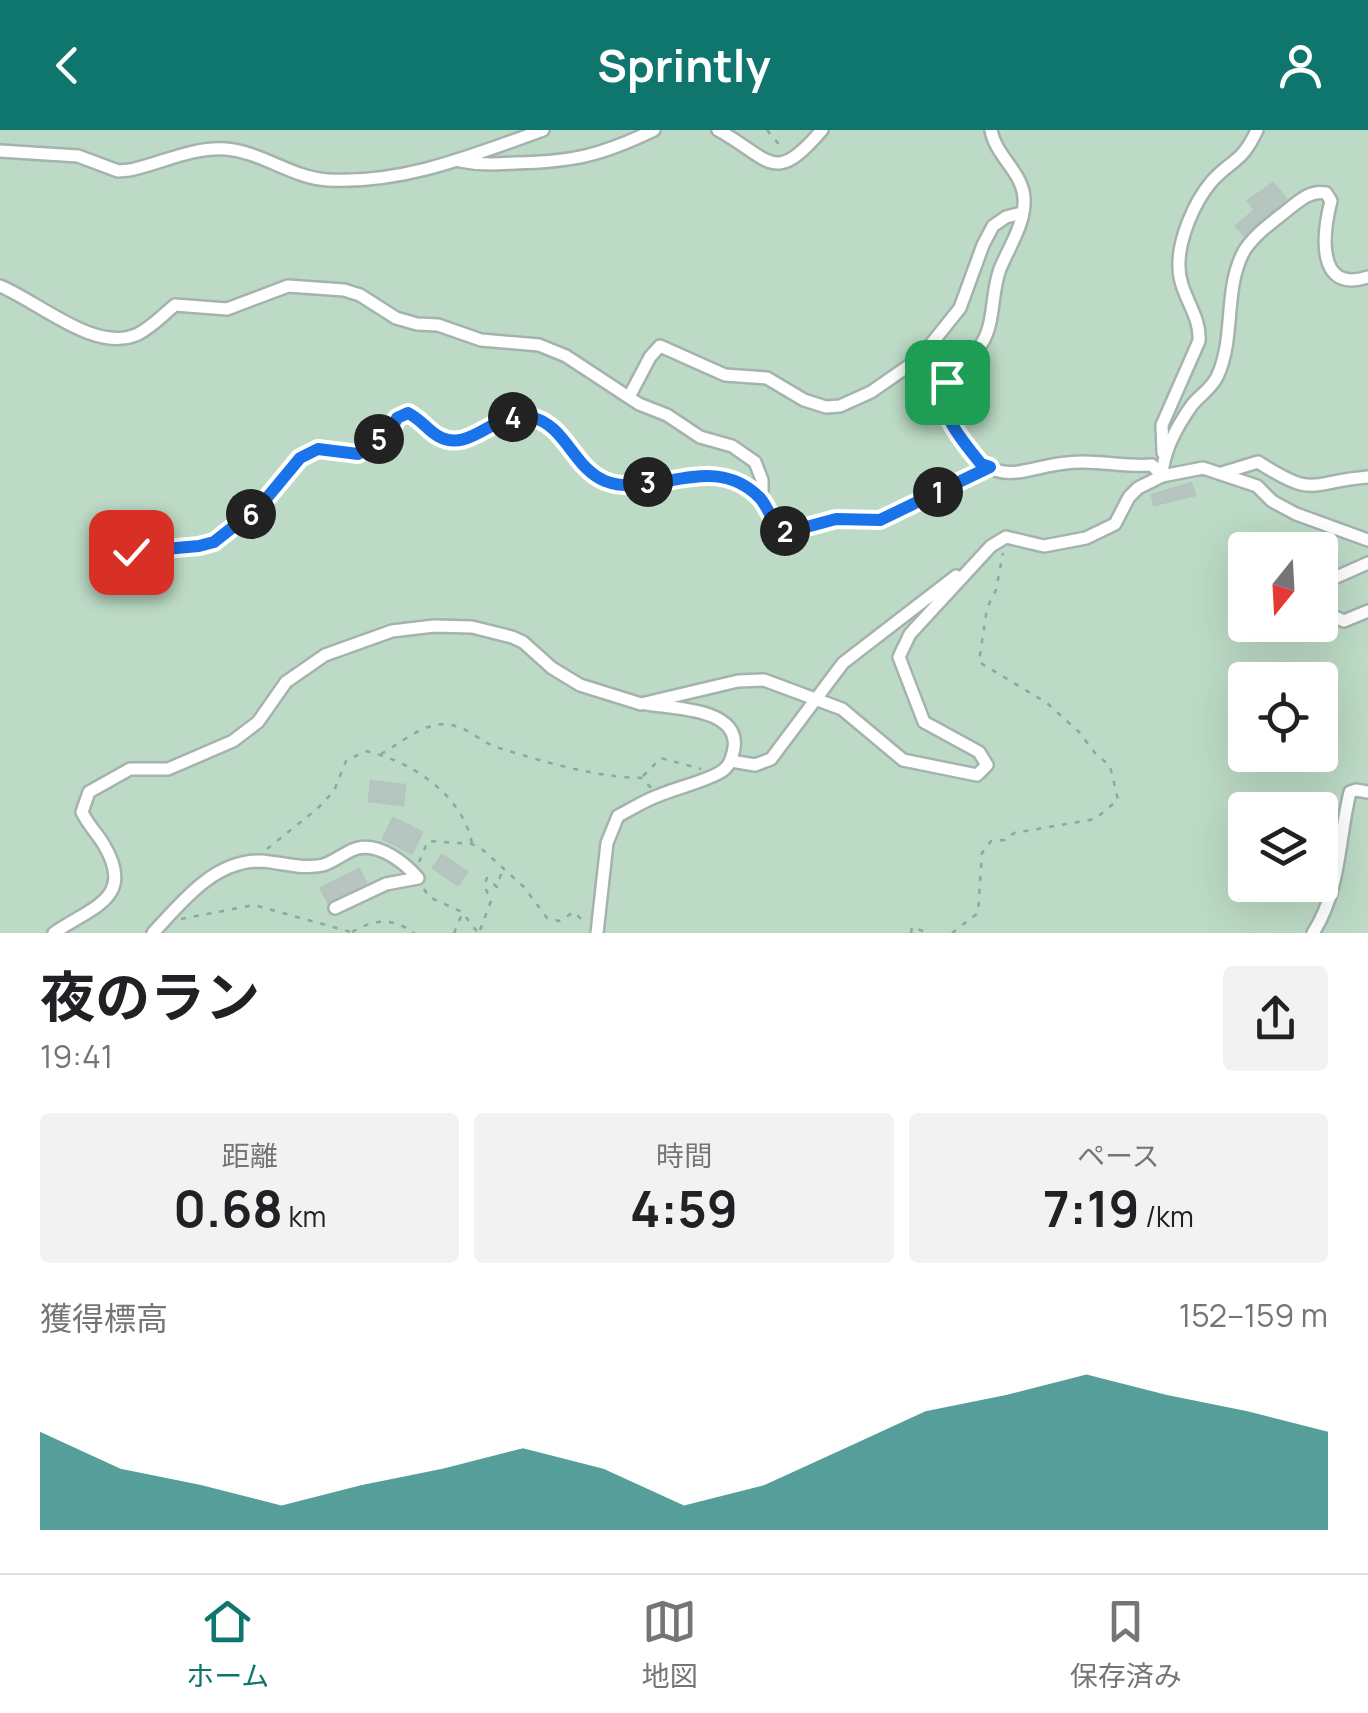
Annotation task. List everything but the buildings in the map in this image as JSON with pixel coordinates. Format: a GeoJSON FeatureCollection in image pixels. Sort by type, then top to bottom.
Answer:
{"type":"FeatureCollection","features":[{"type":"Feature","properties":{"kind":"street"},"geometry":{"type":"LineString","coordinates":[[0,151],[78,156],[118,170],[130,170],[198,150],[228,149],[324,180],[373,180],[459,161],[543,130]]}},
{"type":"Feature","properties":{"kind":"street"},"geometry":{"type":"LineString","coordinates":[[459,161],[483,166],[568,162],[616,148],[654,130]]}},
{"type":"Feature","properties":{"kind":"street"},"geometry":{"type":"LineString","coordinates":[[718,130],[769,162],[792,161],[822,130]]}},
{"type":"Feature","properties":{"kind":"street"},"geometry":{"type":"LineString","coordinates":[[991,130],[999,152],[1022,186],[1022,212],[992,290],[986,338],[947,382],[941,396],[944,410],[981,464],[1003,472],[1029,472],[1081,462],[1152,466],[1162,476]]}},
{"type":"Feature","properties":{"kind":"street"},"geometry":{"type":"LineString","coordinates":[[1162,476],[1162,425],[1199,341],[1200,328],[1182,289],[1178,269],[1181,248],[1197,204],[1212,180],[1241,159],[1257,130]]}},
{"type":"Feature","properties":{"kind":"street"},"geometry":{"type":"LineString","coordinates":[[1163,457],[1194,401],[1206,394],[1217,376],[1242,254],[1281,215],[1304,197],[1326,193],[1331,201],[1324,252],[1330,267],[1342,278],[1368,277]]}},
{"type":"Feature","properties":{"kind":"street"},"geometry":{"type":"LineString","coordinates":[[629,397],[660,346],[725,374],[767,378],[826,408],[871,392],[920,358],[960,308],[993,226],[1022,212]]}},
{"type":"Feature","properties":{"kind":"street"},"geometry":{"type":"LineString","coordinates":[[0,286],[74,327],[108,339],[133,336],[176,304],[227,308],[288,286],[344,290],[360,295],[396,318],[438,325],[481,340],[539,345],[566,356],[700,437],[732,446],[755,462],[762,480],[762,500]]}},
{"type":"Feature","properties":{"kind":"street"},"geometry":{"type":"LineString","coordinates":[[131,552],[214,542],[261,505],[300,458],[318,449],[358,454],[391,431],[397,418],[408,413],[424,421],[436,436],[448,440],[472,439],[486,426],[505,419],[532,417],[556,430],[586,468],[601,479],[633,485],[712,475],[742,484],[762,500],[780,530],[788,532],[836,519],[880,520],[990,467]]}},
{"type":"Feature","properties":{"kind":"street"},"geometry":{"type":"LineString","coordinates":[[1222,473],[1258,462],[1290,483],[1304,487],[1368,477]]}},
{"type":"Feature","properties":{"kind":"street"},"geometry":{"type":"LineString","coordinates":[[731,761],[755,765],[770,759],[842,663],[1006,537],[1044,546],[1086,538],[1115,524],[1129,497],[1162,476],[1203,468],[1222,473],[1257,486],[1272,502],[1296,514],[1368,540]]}},
{"type":"Feature","properties":{"kind":"street"},"geometry":{"type":"LineString","coordinates":[[1338,577],[1368,563]]}},
{"type":"Feature","properties":{"kind":"street"},"geometry":{"type":"LineString","coordinates":[[640,704],[738,681],[764,680],[842,709],[903,760],[976,775],[987,764],[980,752],[924,722],[900,657],[910,634],[971,564]]}},
{"type":"Feature","properties":{"kind":"street"},"geometry":{"type":"LineString","coordinates":[[1338,618],[1344,621],[1368,611]]}},
{"type":"Feature","properties":{"kind":"street"},"geometry":{"type":"LineString","coordinates":[[54,933],[102,904],[115,885],[116,870],[82,812],[88,792],[130,770],[168,769],[233,741],[258,722],[286,682],[325,655],[392,631],[434,626],[472,628],[523,642],[552,668],[580,685],[640,704],[716,717],[733,733],[731,761],[718,774],[658,795],[618,816],[612,827],[595,933]]}},
{"type":"Feature","properties":{"kind":"street"},"geometry":{"type":"LineString","coordinates":[[1313,933],[1326,913],[1338,870],[1350,792],[1368,792]]}},
{"type":"Feature","properties":{"kind":"street"},"geometry":{"type":"LineString","coordinates":[[153,933],[211,876],[250,862],[308,867],[339,859],[355,848],[376,848],[418,878]]}},
{"type":"Feature","properties":{"kind":"street"},"geometry":{"type":"LineString","coordinates":[[335,908],[386,884],[418,878]]}},
{"type":"Feature","properties":{"kind":"path"},"geometry":{"type":"LineString","coordinates":[[768,130],[792,161]]}},
{"type":"Feature","properties":{"kind":"path"},"geometry":{"type":"LineString","coordinates":[[952,933],[978,913],[982,853],[991,841],[1005,840],[1014,833],[1095,819],[1118,800],[1110,766],[1080,732],[1047,703],[980,662],[987,608],[996,590],[1006,537]]}},
{"type":"Feature","properties":{"kind":"path"},"geometry":{"type":"LineString","coordinates":[[380,754],[436,725],[456,727],[475,732],[493,746],[539,760],[611,777],[642,778],[658,795]]}},
{"type":"Feature","properties":{"kind":"path"},"geometry":{"type":"LineString","coordinates":[[250,862],[318,810],[334,791],[346,761],[365,751],[380,754],[444,792],[462,813],[472,844]]}},
{"type":"Feature","properties":{"kind":"path"},"geometry":{"type":"LineString","coordinates":[[642,778],[661,758],[718,774]]}},
{"type":"Feature","properties":{"kind":"path"},"geometry":{"type":"LineString","coordinates":[[478,933],[462,912],[428,897],[418,878],[418,866],[428,841],[472,844],[484,850],[524,887],[547,918],[559,921],[574,912],[595,933]]}},
{"type":"Feature","properties":{"kind":"path"},"geometry":{"type":"LineString","coordinates":[[478,933],[491,901],[484,885],[487,878],[497,887],[503,870]]}},
{"type":"Feature","properties":{"kind":"path"},"geometry":{"type":"LineString","coordinates":[[164,921],[254,905],[351,932],[387,920],[414,933]]}},
{"type":"Feature","properties":{"kind":"path"},"geometry":{"type":"LineString","coordinates":[[454,933],[462,912]]}},
{"type":"Feature","properties":{"kind":"path"},"geometry":{"type":"LineString","coordinates":[[912,933],[912,927],[928,933]]}},
{"type":"Feature","properties":{"kind":"green space"},"geometry":{"type":"Polygon","coordinates":[[[0,130],[1368,130],[1368,933],[0,933],[0,130]]]}},
{"type":"Feature","properties":{"kind":"route"},"geometry":{"type":"LineString","coordinates":[[131,552],[214,542],[261,505],[300,458],[318,449],[358,454],[391,431],[397,418],[408,413],[424,421],[436,436],[448,440],[472,439],[486,426],[505,419],[532,417],[556,430],[586,468],[601,479],[633,485],[712,475],[742,484],[762,500],[780,530],[788,532],[836,519],[880,520],[990,467],[981,464],[944,410],[941,396],[947,382]]}}]}
